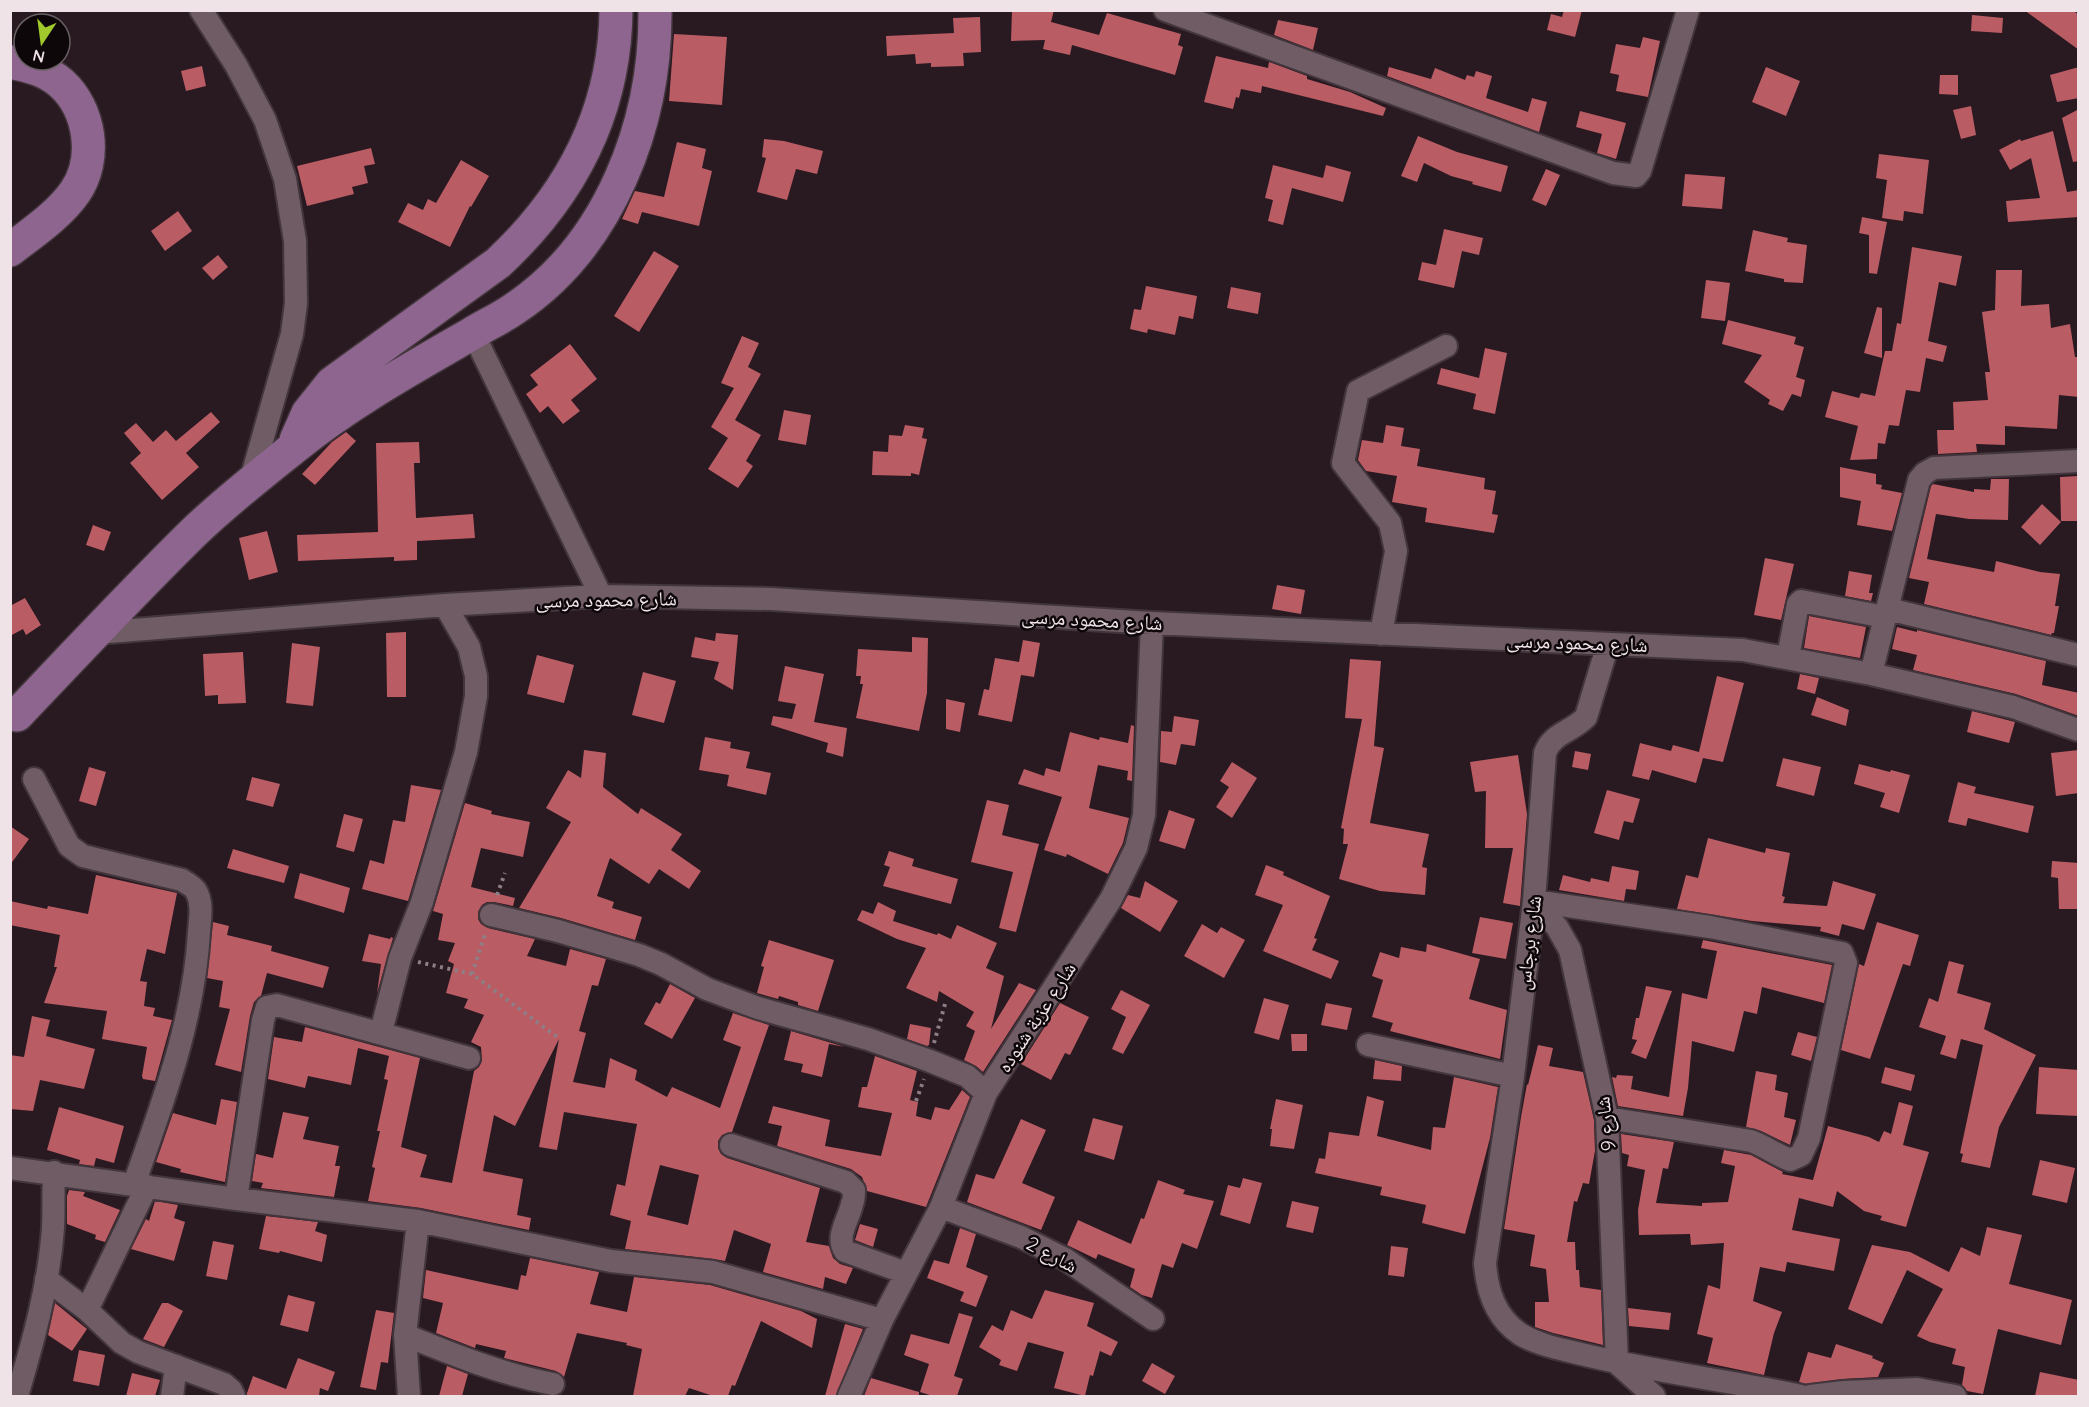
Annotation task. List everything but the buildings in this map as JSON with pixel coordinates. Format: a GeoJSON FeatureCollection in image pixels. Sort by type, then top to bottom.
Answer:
{"type":"FeatureCollection","features":[{"type":"Feature","properties":{"kind":"main road"},"geometry":{"type":"LineString","coordinates":[[293,448],[308,413],[332,383],[498,262],[519,243],[557,198],[577,165],[598,119],[613,59],[616,10]]}},
{"type":"Feature","properties":{"kind":"main road"},"geometry":{"type":"LineString","coordinates":[[13,716],[195,532],[293,448],[326,422],[516,308],[554,276],[585,240],[606,209],[618,184],[640,123],[653,53],[655,10]]}},
{"type":"Feature","properties":{"kind":"main road"},"geometry":{"type":"LineString","coordinates":[[10,62],[36,67],[61,83],[79,106],[88,134],[87,164],[75,191],[55,213],[10,250]]}},
{"type":"Feature","properties":{"kind":"street"},"geometry":{"type":"LineString","coordinates":[[201,10],[236,65],[265,120],[285,179],[295,240],[296,303],[292,334],[250,483]]}},
{"type":"Feature","properties":{"kind":"street"},"geometry":{"type":"LineString","coordinates":[[1164,10],[1628,177],[1636,176],[1640,171],[1688,10]]}},
{"type":"Feature","properties":{"kind":"street"},"geometry":{"type":"LineString","coordinates":[[473,333],[601,596]]}},
{"type":"Feature","properties":{"kind":"street"},"geometry":{"type":"LineString","coordinates":[[1381,634],[1396,551],[1390,523],[1343,463],[1358,391],[1446,346]]}},
{"type":"Feature","properties":{"kind":"street"},"geometry":{"type":"LineString","coordinates":[[1871,674],[1919,480],[1925,473],[1934,468],[2079,461]]}},
{"type":"Feature","properties":{"kind":"street","name":"شارع محمود مرسى"},"geometry":{"type":"LineString","coordinates":[[96,633],[445,605],[601,596],[771,599],[1152,623],[1743,650],[1871,674],[2013,708],[2079,730]]}},
{"type":"Feature","properties":{"kind":"street"},"geometry":{"type":"LineString","coordinates":[[1788,657],[1798,604],[1802,601],[1887,613],[2079,655]]}},
{"type":"Feature","properties":{"kind":"street"},"geometry":{"type":"LineString","coordinates":[[381,1032],[400,958],[422,902],[466,752],[476,696],[476,676],[469,647],[445,605]]}},
{"type":"Feature","properties":{"kind":"street","name":"شارع عزبة شنوده"},"geometry":{"type":"LineString","coordinates":[[849,1396],[882,1320],[941,1207],[987,1093],[1112,899],[1136,848],[1144,815],[1152,623]]}},
{"type":"Feature","properties":{"kind":"street","name":"شارع برجاس"},"geometry":{"type":"LineString","coordinates":[[1608,644],[1586,717],[1553,739],[1545,753],[1534,901],[1513,1076],[1485,1263],[1486,1284],[1493,1303],[1504,1320],[1520,1334],[1539,1343],[1617,1363],[1802,1396]]}},
{"type":"Feature","properties":{"kind":"street"},"geometry":{"type":"LineString","coordinates":[[34,779],[69,846],[83,856],[182,880],[196,890],[201,906],[191,999],[174,1069],[141,1185],[87,1310]]}},
{"type":"Feature","properties":{"kind":"street"},"geometry":{"type":"LineString","coordinates":[[1534,901],[1710,927],[1842,953],[1846,963],[1809,1138],[1801,1155],[1790,1160],[1775,1155],[1766,1147],[1751,1141],[1607,1118]]}},
{"type":"Feature","properties":{"kind":"street","name":"شارع 9"},"geometry":{"type":"LineString","coordinates":[[1534,901],[1557,927],[1570,950],[1607,1118],[1617,1363]]}},
{"type":"Feature","properties":{"kind":"street"},"geometry":{"type":"LineString","coordinates":[[491,915],[558,931],[639,955],[662,964],[707,989],[758,1008],[868,1039],[930,1061],[967,1077],[987,1093]]}},
{"type":"Feature","properties":{"kind":"street"},"geometry":{"type":"LineString","coordinates":[[236,1199],[263,1020],[267,1007],[277,1005],[469,1058]]}},
{"type":"Feature","properties":{"kind":"street"},"geometry":{"type":"LineString","coordinates":[[1368,1045],[1513,1076]]}},
{"type":"Feature","properties":{"kind":"street"},"geometry":{"type":"LineString","coordinates":[[731,1144],[846,1182],[854,1190],[853,1202],[840,1245],[845,1251],[906,1273]]}},
{"type":"Feature","properties":{"kind":"street"},"geometry":{"type":"LineString","coordinates":[[10,1167],[236,1199],[418,1221],[611,1261],[713,1272],[882,1320]]}},
{"type":"Feature","properties":{"kind":"street"},"geometry":{"type":"LineString","coordinates":[[17,1396],[46,1279],[52,1230],[54,1172]]}},
{"type":"Feature","properties":{"kind":"street","name":"شارع 2"},"geometry":{"type":"LineString","coordinates":[[941,1207],[1021,1237],[1065,1259],[1153,1319]]}},
{"type":"Feature","properties":{"kind":"street"},"geometry":{"type":"LineString","coordinates":[[409,1396],[405,1335],[418,1221]]}},
{"type":"Feature","properties":{"kind":"street"},"geometry":{"type":"LineString","coordinates":[[46,1279],[87,1310],[122,1343],[138,1352],[224,1384],[234,1396]]}},
{"type":"Feature","properties":{"kind":"street"},"geometry":{"type":"LineString","coordinates":[[405,1335],[509,1374],[553,1384]]}},
{"type":"Feature","properties":{"kind":"street"},"geometry":{"type":"LineString","coordinates":[[1617,1363],[1654,1396]]}},
{"type":"Feature","properties":{"kind":"street"},"geometry":{"type":"LineString","coordinates":[[172,1396],[176,1366]]}},
{"type":"Feature","properties":{"kind":"street"},"geometry":{"type":"LineString","coordinates":[[1810,1396],[1917,1389],[1954,1396]]}},
{"type":"Feature","properties":{"kind":"path"},"geometry":{"type":"LineString","coordinates":[[400,958],[472,974],[560,1039]]}}]}
